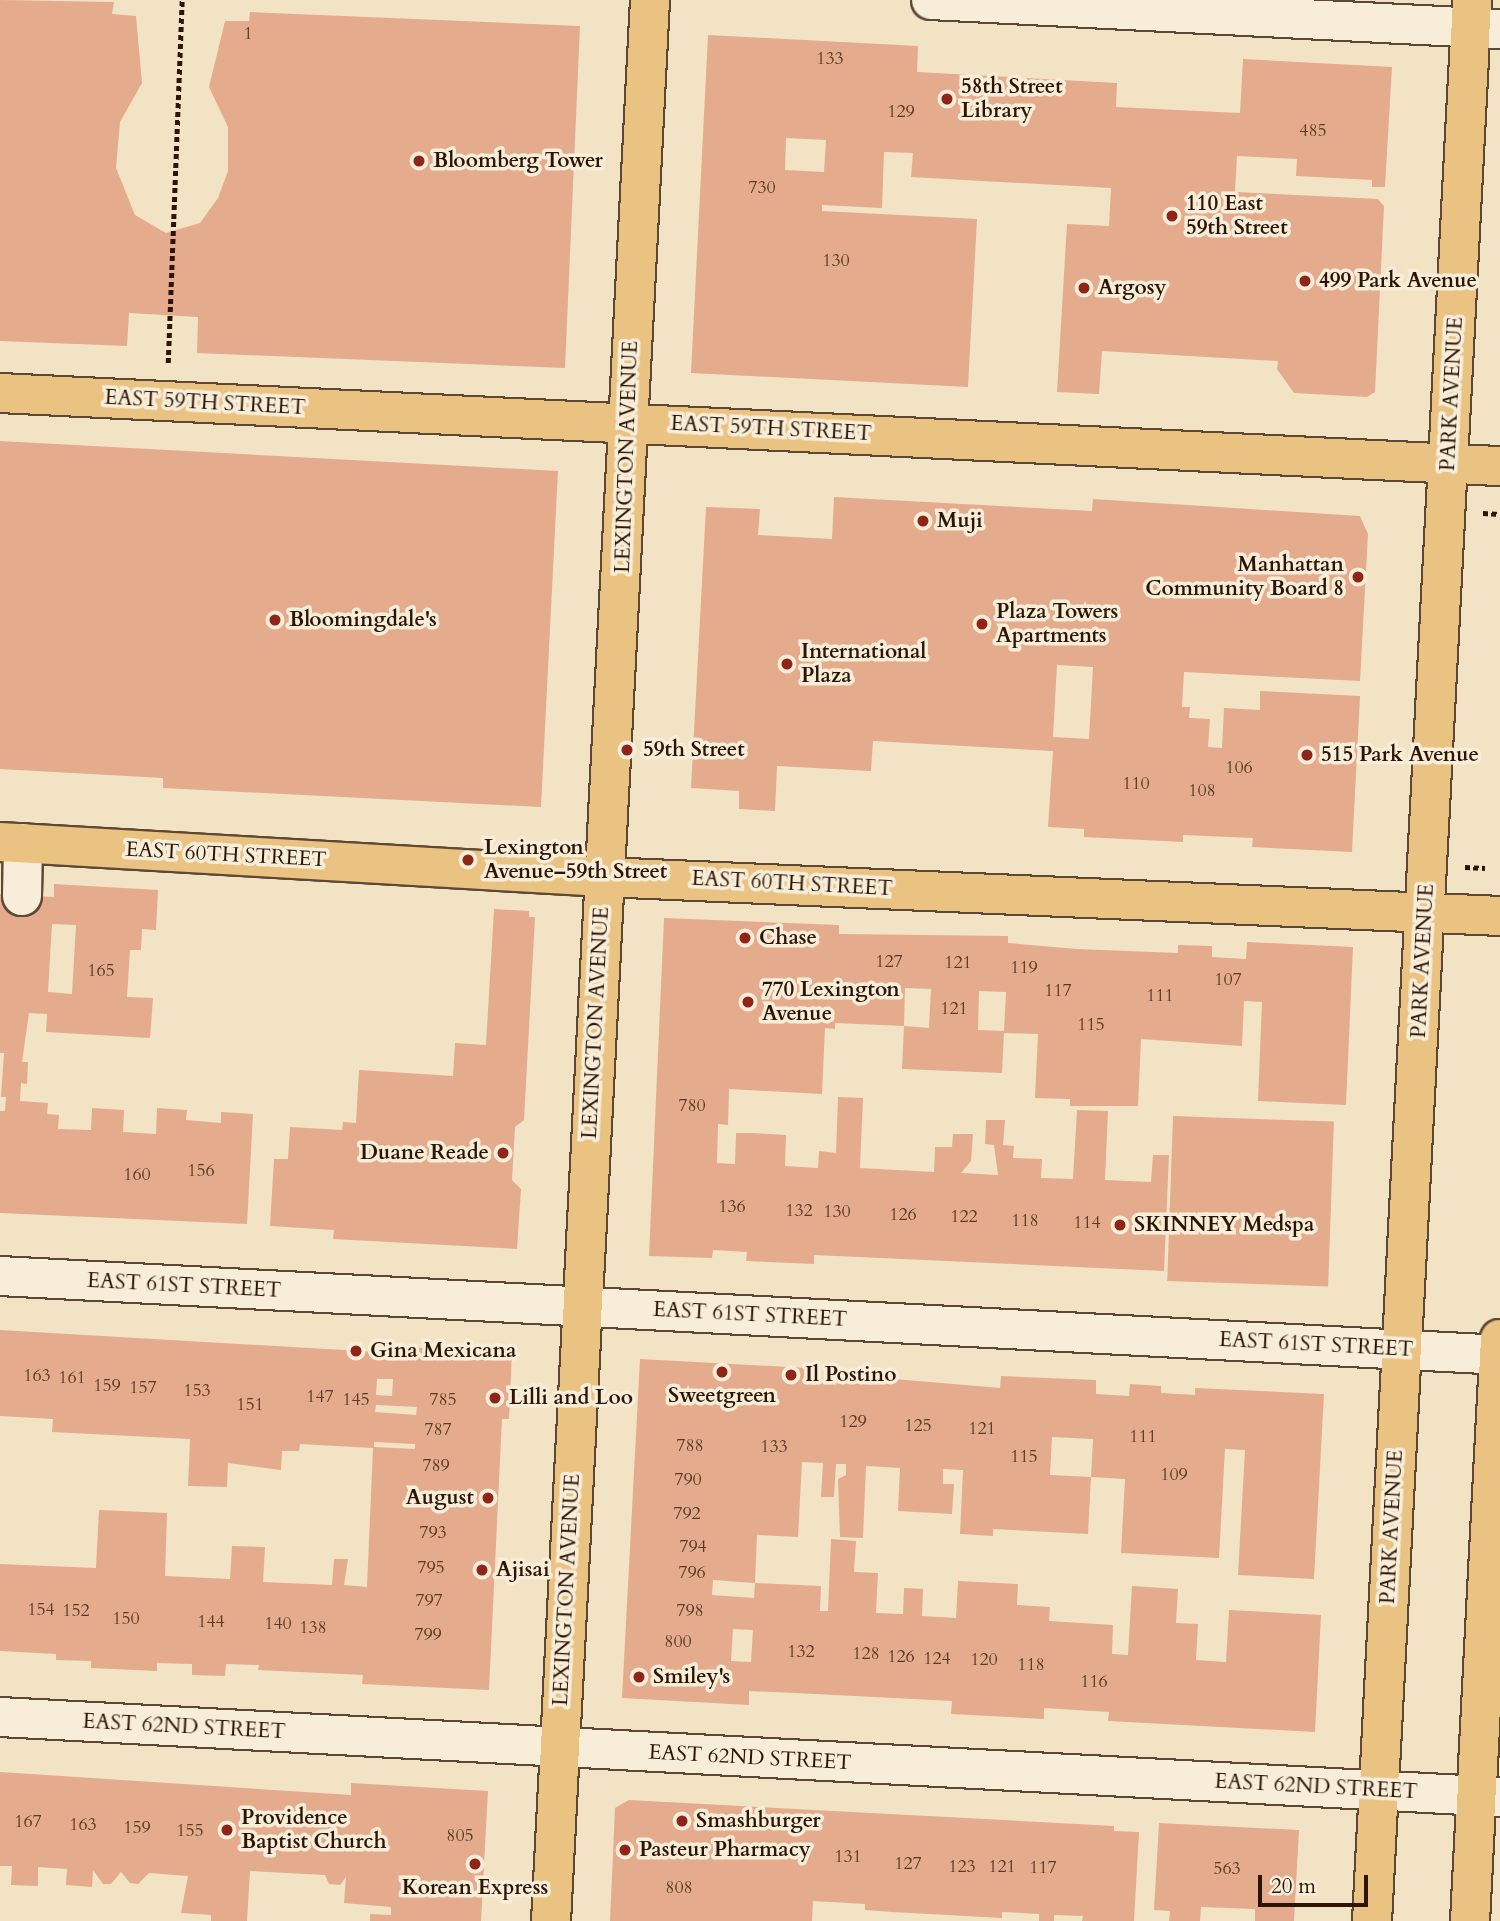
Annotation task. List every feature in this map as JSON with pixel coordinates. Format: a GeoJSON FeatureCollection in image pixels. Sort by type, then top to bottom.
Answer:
{"type":"FeatureCollection","features":[{"type":"Feature","properties":{"kind":"main road","name":"LEXINGTON AVENUE"},"geometry":{"type":"LineString","coordinates":[[551,1921],[650,0]]}},
{"type":"Feature","properties":{"kind":"main road","name":"PARK AVENUE"},"geometry":{"type":"LineString","coordinates":[[1372,1921],[1448,462],[1481,19]]}},
{"type":"Feature","properties":{"kind":"main road","name":"EAST 59TH STREET"},"geometry":{"type":"LineString","coordinates":[[0,393],[1500,466]]}},
{"type":"Feature","properties":{"kind":"main road","name":"EAST 60TH STREET"},"geometry":{"type":"LineString","coordinates":[[12,842],[604,877],[1500,916]]}},
{"type":"Feature","properties":{"kind":"main road"},"geometry":{"type":"LineString","coordinates":[[1469,1921],[1488,1796],[1500,1349]]}},
{"type":"Feature","properties":{"kind":"street"},"geometry":{"type":"LineString","coordinates":[[931,0],[1481,19]]}},
{"type":"Feature","properties":{"kind":"street"},"geometry":{"type":"LineString","coordinates":[[12,842],[22,896]]}},
{"type":"Feature","properties":{"kind":"street","name":"EAST 61ST STREET"},"geometry":{"type":"LineString","coordinates":[[0,1276],[1402,1349],[1500,1349]]}},
{"type":"Feature","properties":{"kind":"street","name":"EAST 62ND STREET"},"geometry":{"type":"LineString","coordinates":[[0,1717],[1488,1796]]}},
{"type":"Feature","properties":{"kind":"path"},"geometry":{"type":"LineString","coordinates":[[167,401],[182,0]]}},
{"type":"Feature","properties":{"kind":"path"},"geometry":{"type":"LineString","coordinates":[[1475,512],[1500,514]]}},
{"type":"Feature","properties":{"kind":"path"},"geometry":{"type":"LineString","coordinates":[[1452,866],[1485,869]]}},
{"type":"Feature","properties":{"kind":"building","name":"Bloomberg Tower"},"geometry":{"type":"Polygon","coordinates":[[[0,0],[114,2],[112,14],[136,16],[142,83],[120,122],[116,168],[135,215],[166,233],[200,223],[218,198],[228,171],[228,127],[209,87],[225,21],[249,21],[250,12],[580,26],[565,368],[197,353],[198,317],[129,313],[127,346],[0,341],[0,0]]]}},
{"type":"Feature","properties":{"kind":"building"},"geometry":{"type":"Polygon","coordinates":[[[708,35],[918,46],[917,72],[1117,83],[1116,107],[1240,113],[1243,59],[1392,67],[1385,187],[1372,187],[1372,180],[1296,176],[1297,159],[1237,156],[1235,192],[1378,199],[1384,206],[1375,392],[1367,397],[1294,393],[1277,369],[1278,361],[1102,351],[1099,394],[1057,392],[1067,224],[1109,226],[1111,188],[911,177],[913,153],[884,152],[882,208],[822,205],[822,211],[977,219],[968,387],[691,373],[708,35]],[[786,138],[785,170],[824,172],[826,140],[786,138]]]}},
{"type":"Feature","properties":{"kind":"building","name":"Bloomingdale's"},"geometry":{"type":"Polygon","coordinates":[[[0,441],[558,471],[541,807],[163,788],[163,778],[0,769],[0,441]]]}},
{"type":"Feature","properties":{"kind":"building"},"geometry":{"type":"Polygon","coordinates":[[[834,497],[1092,511],[1093,499],[1360,516],[1368,534],[1360,681],[1184,672],[1182,707],[1190,707],[1189,718],[1210,719],[1208,747],[1222,748],[1224,708],[1260,710],[1260,691],[1360,696],[1352,852],[1252,847],[1253,838],[1183,835],[1183,842],[1084,837],[1084,829],[1048,827],[1053,751],[873,741],[871,771],[777,766],[775,811],[739,809],[739,791],[691,788],[706,507],[760,509],[758,535],[832,539],[834,497]],[[1057,665],[1053,737],[1089,739],[1093,667],[1057,665]]]}},
{"type":"Feature","properties":{"kind":"building"},"geometry":{"type":"Polygon","coordinates":[[[54,884],[158,890],[156,930],[142,929],[141,950],[130,950],[127,997],[153,998],[150,1038],[46,1032],[47,1014],[29,1013],[22,1062],[28,1062],[27,1084],[21,1083],[20,1101],[48,1103],[47,1114],[59,1115],[58,1129],[91,1130],[92,1108],[124,1110],[123,1132],[156,1134],[157,1108],[187,1110],[186,1120],[221,1123],[221,1112],[253,1114],[247,1224],[0,1213],[0,1111],[5,1111],[6,1097],[1,1097],[4,1053],[0,1053],[0,894],[54,897],[54,884]],[[52,924],[48,992],[72,994],[76,925],[52,924]]]}},
{"type":"Feature","properties":{"kind":"building"},"geometry":{"type":"Polygon","coordinates":[[[494,909],[529,911],[529,917],[535,917],[524,1120],[515,1127],[512,1180],[521,1189],[517,1249],[333,1239],[334,1230],[270,1226],[274,1159],[288,1159],[290,1127],[342,1130],[343,1122],[356,1123],[359,1070],[453,1076],[455,1043],[486,1045],[494,909]]]}},
{"type":"Feature","properties":{"kind":"building"},"geometry":{"type":"Polygon","coordinates":[[[664,918],[839,925],[839,934],[1008,936],[1008,943],[1077,949],[1178,953],[1178,945],[1212,946],[1212,957],[1246,959],[1247,942],[1353,947],[1346,1105],[1258,1101],[1262,1002],[1244,1001],[1242,1046],[1141,1039],[1138,1106],[1070,1106],[1070,1099],[1035,1098],[1038,1034],[1004,1033],[1002,1073],[902,1069],[904,1026],[835,1023],[835,1029],[825,1028],[822,1094],[729,1089],[728,1125],[718,1124],[717,1163],[735,1164],[736,1133],[752,1133],[786,1135],[785,1166],[818,1168],[819,1151],[836,1153],[838,1097],[863,1098],[860,1168],[934,1172],[935,1147],[952,1147],[953,1134],[973,1134],[971,1161],[961,1173],[998,1175],[994,1145],[985,1144],[986,1120],[1005,1120],[1003,1145],[1014,1146],[1013,1158],[1042,1159],[1041,1178],[1073,1179],[1077,1110],[1108,1111],[1105,1180],[1151,1182],[1153,1155],[1169,1155],[1164,1271],[814,1255],[814,1264],[746,1261],[747,1252],[713,1250],[712,1258],[649,1256],[664,918]],[[905,988],[904,1026],[929,1028],[931,989],[905,988]],[[979,991],[978,1030],[1004,1031],[1006,992],[979,991]]]}},
{"type":"Feature","properties":{"kind":"building"},"geometry":{"type":"Polygon","coordinates":[[[1173,1116],[1334,1122],[1328,1287],[1167,1281],[1173,1116]]]}},
{"type":"Feature","properties":{"kind":"building"},"geometry":{"type":"Polygon","coordinates":[[[0,1330],[378,1352],[378,1346],[512,1352],[509,1419],[502,1419],[489,1690],[362,1684],[363,1675],[258,1670],[259,1665],[226,1664],[225,1676],[192,1675],[192,1664],[157,1663],[157,1671],[91,1668],[91,1661],[56,1660],[56,1654],[0,1651],[0,1564],[96,1568],[99,1510],[167,1513],[165,1576],[230,1579],[232,1546],[265,1547],[263,1582],[332,1585],[334,1559],[348,1559],[344,1585],[367,1587],[373,1448],[300,1444],[299,1451],[282,1451],[281,1470],[228,1463],[227,1487],[188,1486],[190,1439],[52,1432],[53,1419],[0,1416],[0,1330]],[[377,1379],[376,1395],[392,1396],[393,1379],[377,1379]],[[376,1405],[375,1412],[416,1415],[417,1407],[376,1405]],[[374,1442],[374,1447],[415,1449],[415,1444],[374,1442]]]}},
{"type":"Feature","properties":{"kind":"building"},"geometry":{"type":"Polygon","coordinates":[[[640,1359],[807,1368],[807,1378],[871,1377],[1000,1388],[1001,1376],[1096,1380],[1096,1394],[1129,1396],[1130,1384],[1161,1386],[1161,1393],[1195,1395],[1195,1388],[1324,1394],[1314,1579],[1238,1575],[1245,1450],[1225,1449],[1219,1558],[1121,1553],[1125,1479],[1091,1477],[1088,1534],[993,1529],[993,1536],[960,1534],[963,1470],[943,1469],[943,1484],[954,1484],[952,1514],[898,1511],[900,1468],[866,1466],[863,1538],[840,1537],[838,1479],[846,1475],[846,1464],[836,1464],[834,1497],[821,1497],[823,1463],[802,1462],[798,1537],[757,1535],[755,1583],[821,1586],[820,1611],[828,1611],[831,1539],[856,1541],[854,1572],[878,1573],[876,1613],[903,1614],[904,1588],[923,1589],[922,1616],[956,1618],[958,1581],[1018,1584],[1017,1605],[1050,1607],[1049,1621],[1113,1625],[1112,1654],[1128,1655],[1132,1586],[1178,1589],[1176,1623],[1198,1624],[1196,1660],[1226,1662],[1229,1610],[1321,1615],[1315,1732],[1108,1721],[1109,1712],[1044,1708],[1044,1719],[951,1714],[952,1701],[815,1694],[749,1691],[749,1705],[622,1698],[640,1359]],[[1052,1437],[1050,1475],[1091,1477],[1093,1439],[1052,1437]],[[713,1580],[712,1595],[754,1598],[755,1583],[713,1580]],[[733,1629],[731,1661],[751,1662],[753,1630],[733,1629]]]}},
{"type":"Feature","properties":{"kind":"building"},"geometry":{"type":"Polygon","coordinates":[[[0,1772],[351,1795],[351,1783],[488,1791],[481,1921],[370,1921],[370,1914],[391,1915],[391,1907],[344,1903],[346,1877],[340,1885],[329,1884],[325,1875],[250,1871],[247,1921],[211,1921],[211,1915],[181,1913],[188,1876],[149,1873],[138,1884],[130,1883],[121,1872],[111,1884],[103,1884],[93,1870],[92,1887],[66,1885],[67,1869],[38,1867],[38,1886],[11,1885],[12,1866],[0,1866],[0,1772]]]}},
{"type":"Feature","properties":{"kind":"building"},"geometry":{"type":"Polygon","coordinates":[[[629,1800],[1114,1826],[1114,1831],[1139,1832],[1134,1921],[1082,1921],[1083,1916],[1054,1915],[1054,1921],[1039,1921],[1039,1914],[1002,1912],[1002,1918],[892,1912],[865,1910],[865,1904],[813,1901],[812,1921],[610,1921],[615,1808],[629,1800]]]}},
{"type":"Feature","properties":{"kind":"building"},"geometry":{"type":"Polygon","coordinates":[[[1159,1823],[1299,1830],[1294,1921],[1255,1921],[1255,1909],[1201,1907],[1200,1921],[1169,1921],[1170,1911],[1154,1910],[1159,1823]]]}},
{"type":"Feature","properties":{"kind":"place","name":"58th Street Library"},"geometry":{"type":"Point","coordinates":[947,99]}},
{"type":"Feature","properties":{"kind":"place","name":"Bloomberg Tower"},"geometry":{"type":"Point","coordinates":[419,161]}},
{"type":"Feature","properties":{"kind":"place","name":"110 East 59th Street"},"geometry":{"type":"Point","coordinates":[1172,216]}},
{"type":"Feature","properties":{"kind":"place","name":"499 Park Avenue"},"geometry":{"type":"Point","coordinates":[1305,281]}},
{"type":"Feature","properties":{"kind":"place","name":"Argosy"},"geometry":{"type":"Point","coordinates":[1084,288]}},
{"type":"Feature","properties":{"kind":"place","name":"Muji"},"geometry":{"type":"Point","coordinates":[923,521]}},
{"type":"Feature","properties":{"kind":"place","name":"Manhattan Community Board 8"},"geometry":{"type":"Point","coordinates":[1358,577]}},
{"type":"Feature","properties":{"kind":"place","name":"Bloomingdale's"},"geometry":{"type":"Point","coordinates":[275,620]}},
{"type":"Feature","properties":{"kind":"place","name":"Plaza Towers Apartments"},"geometry":{"type":"Point","coordinates":[982,624]}},
{"type":"Feature","properties":{"kind":"place","name":"International Plaza"},"geometry":{"type":"Point","coordinates":[787,664]}},
{"type":"Feature","properties":{"kind":"place","name":"59th Street"},"geometry":{"type":"Point","coordinates":[627,750]}},
{"type":"Feature","properties":{"kind":"place","name":"515 Park Avenue"},"geometry":{"type":"Point","coordinates":[1307,755]}},
{"type":"Feature","properties":{"kind":"place","name":"Lexington Avenue–59th Street"},"geometry":{"type":"Point","coordinates":[468,860]}},
{"type":"Feature","properties":{"kind":"place","name":"Chase"},"geometry":{"type":"Point","coordinates":[745,938]}},
{"type":"Feature","properties":{"kind":"place","name":"770 Lexington Avenue"},"geometry":{"type":"Point","coordinates":[748,1002]}},
{"type":"Feature","properties":{"kind":"place","name":"Duane Reade"},"geometry":{"type":"Point","coordinates":[503,1153]}},
{"type":"Feature","properties":{"kind":"place","name":"SKINNEY Medspa"},"geometry":{"type":"Point","coordinates":[1120,1225]}},
{"type":"Feature","properties":{"kind":"place","name":"Gina Mexicana"},"geometry":{"type":"Point","coordinates":[356,1351]}},
{"type":"Feature","properties":{"kind":"place","name":"Sweetgreen"},"geometry":{"type":"Point","coordinates":[722,1372]}},
{"type":"Feature","properties":{"kind":"place","name":"Il Postino"},"geometry":{"type":"Point","coordinates":[791,1375]}},
{"type":"Feature","properties":{"kind":"place","name":"Lilli and Loo"},"geometry":{"type":"Point","coordinates":[495,1398]}},
{"type":"Feature","properties":{"kind":"place","name":"August"},"geometry":{"type":"Point","coordinates":[488,1498]}},
{"type":"Feature","properties":{"kind":"place","name":"Ajisai"},"geometry":{"type":"Point","coordinates":[482,1570]}},
{"type":"Feature","properties":{"kind":"place","name":"Smiley's"},"geometry":{"type":"Point","coordinates":[639,1677]}},
{"type":"Feature","properties":{"kind":"place","name":"Smashburger"},"geometry":{"type":"Point","coordinates":[682,1821]}},
{"type":"Feature","properties":{"kind":"place","name":"Providence Baptist Church"},"geometry":{"type":"Point","coordinates":[227,1830]}},
{"type":"Feature","properties":{"kind":"place","name":"Pasteur Pharmacy"},"geometry":{"type":"Point","coordinates":[625,1850]}},
{"type":"Feature","properties":{"kind":"place","name":"Korean Express"},"geometry":{"type":"Point","coordinates":[475,1864]}}]}
